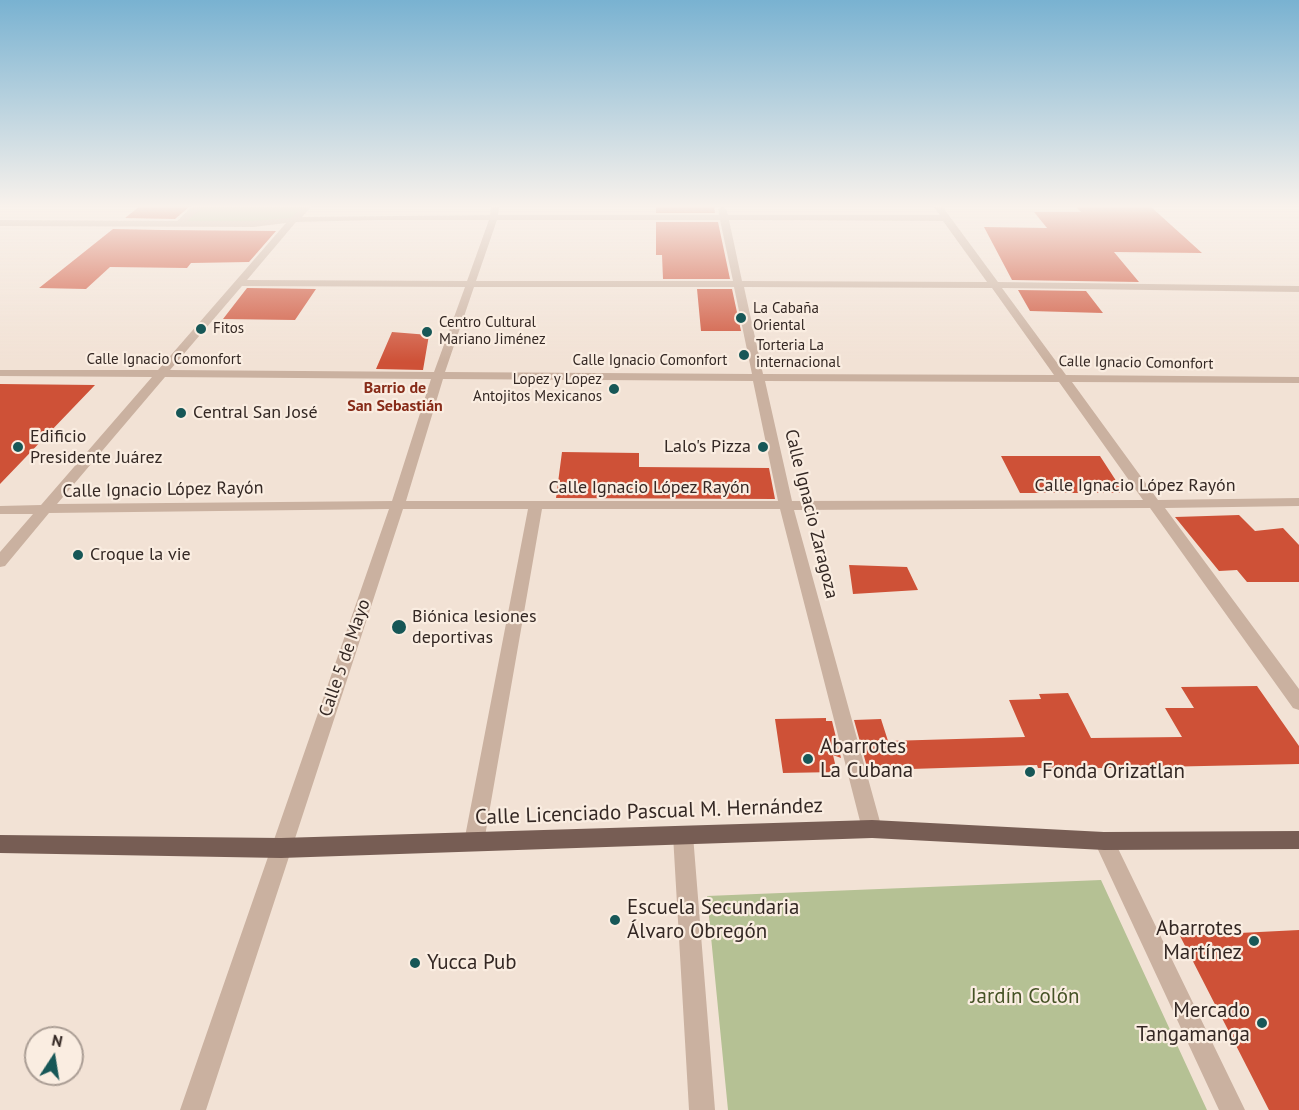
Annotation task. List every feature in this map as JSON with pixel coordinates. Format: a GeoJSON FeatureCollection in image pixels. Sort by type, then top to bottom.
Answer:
{"type":"FeatureCollection","features":[{"type":"Feature","properties":{"kind":"main road","name":"Calle Licenciado Pascual M. Hernández"},"geometry":{"type":"LineString","coordinates":[[0,844],[281,848],[872,829],[1104,842],[1299,840]]}},
{"type":"Feature","properties":{"kind":"street"},"geometry":{"type":"LineString","coordinates":[[0,562],[263,258]]}},
{"type":"Feature","properties":{"kind":"street","name":"Calle 5 de Mayo"},"geometry":{"type":"LineString","coordinates":[[193,1110],[397,506],[478,258]]}},
{"type":"Feature","properties":{"kind":"street","name":"Calle Ignacio Zaragoza"},"geometry":{"type":"LineString","coordinates":[[732,258],[786,506],[872,829]]}},
{"type":"Feature","properties":{"kind":"street"},"geometry":{"type":"LineString","coordinates":[[974,258],[1299,703]]}},
{"type":"Feature","properties":{"kind":"street"},"geometry":{"type":"LineString","coordinates":[[241,283],[993,285],[1299,289]]}},
{"type":"Feature","properties":{"kind":"street","name":"Calle Ignacio Comonfort"},"geometry":{"type":"LineString","coordinates":[[0,373],[1299,380]]}},
{"type":"Feature","properties":{"kind":"street","name":"Calle Ignacio López Rayón"},"geometry":{"type":"LineString","coordinates":[[0,510],[397,506],[1154,505],[1299,502]]}},
{"type":"Feature","properties":{"kind":"street"},"geometry":{"type":"LineString","coordinates":[[474,842],[536,506]]}},
{"type":"Feature","properties":{"kind":"street"},"geometry":{"type":"LineString","coordinates":[[683,835],[702,1110]]}},
{"type":"Feature","properties":{"kind":"street"},"geometry":{"type":"LineString","coordinates":[[1104,842],[1232,1110]]}},
{"type":"Feature","properties":{"kind":"green space","name":"Jardín Colón"},"geometry":{"type":"Polygon","coordinates":[[[1101,880],[1207,1110],[728,1110],[707,896],[1101,880]]]}},
{"type":"Feature","properties":{"kind":"building"},"geometry":{"type":"Polygon","coordinates":[[[77,258],[253,258],[249,262],[191,263],[187,268],[110,267],[86,289],[39,288],[77,258]]]}},
{"type":"Feature","properties":{"kind":"building"},"geometry":{"type":"Polygon","coordinates":[[[662,258],[726,258],[730,279],[663,279],[662,258]]]}},
{"type":"Feature","properties":{"kind":"building"},"geometry":{"type":"Polygon","coordinates":[[[1000,258],[1119,258],[1139,282],[1012,280],[1000,258]]]}},
{"type":"Feature","properties":{"kind":"building"},"geometry":{"type":"Polygon","coordinates":[[[247,288],[316,289],[295,320],[223,319],[247,288]]]}},
{"type":"Feature","properties":{"kind":"building"},"geometry":{"type":"Polygon","coordinates":[[[697,289],[732,289],[741,331],[701,331],[697,289]]]}},
{"type":"Feature","properties":{"kind":"building"},"geometry":{"type":"Polygon","coordinates":[[[1018,290],[1086,291],[1103,313],[1030,311],[1018,290]]]}},
{"type":"Feature","properties":{"kind":"building"},"geometry":{"type":"Polygon","coordinates":[[[392,332],[429,335],[423,370],[376,369],[392,332]]]}},
{"type":"Feature","properties":{"kind":"building","name":"Edificio Presidente Juárez"},"geometry":{"type":"Polygon","coordinates":[[[0,384],[95,385],[0,484],[0,384]]]}},
{"type":"Feature","properties":{"kind":"building"},"geometry":{"type":"Polygon","coordinates":[[[562,452],[639,453],[639,467],[769,468],[775,499],[556,498],[562,452]]]}},
{"type":"Feature","properties":{"kind":"building"},"geometry":{"type":"Polygon","coordinates":[[[1001,456],[1100,456],[1124,493],[1020,493],[1001,456]]]}},
{"type":"Feature","properties":{"kind":"building"},"geometry":{"type":"Polygon","coordinates":[[[1239,515],[1255,531],[1283,528],[1299,545],[1299,582],[1247,582],[1237,570],[1219,571],[1175,517],[1239,515]]]}},
{"type":"Feature","properties":{"kind":"building"},"geometry":{"type":"Polygon","coordinates":[[[849,565],[907,567],[918,590],[853,594],[849,565]]]}},
{"type":"Feature","properties":{"kind":"building"},"geometry":{"type":"Polygon","coordinates":[[[1257,686],[1299,746],[1299,764],[1109,768],[1038,768],[1037,765],[879,770],[867,767],[854,720],[881,719],[888,741],[1025,737],[1009,700],[1041,699],[1039,694],[1068,693],[1091,738],[1182,737],[1165,708],[1194,708],[1181,687],[1257,686]]]}},
{"type":"Feature","properties":{"kind":"building"},"geometry":{"type":"Polygon","coordinates":[[[826,718],[826,721],[832,721],[841,758],[833,755],[837,772],[783,773],[775,719],[826,718]]]}},
{"type":"Feature","properties":{"kind":"building","name":"Mercado Tangamanga"},"geometry":{"type":"Polygon","coordinates":[[[1299,930],[1299,1110],[1269,1110],[1180,936],[1299,930]]]}},
{"type":"Feature","properties":{"kind":"place","name":"La Cabaña Oriental"},"geometry":{"type":"Point","coordinates":[741,318]}},
{"type":"Feature","properties":{"kind":"place","name":"Fitos"},"geometry":{"type":"Point","coordinates":[201,329]}},
{"type":"Feature","properties":{"kind":"place","name":"Centro Cultural Mariano Jiménez"},"geometry":{"type":"Point","coordinates":[427,332]}},
{"type":"Feature","properties":{"kind":"place","name":"Torteria La internacional"},"geometry":{"type":"Point","coordinates":[744,355]}},
{"type":"Feature","properties":{"kind":"place","name":"Lopez y Lopez Antojitos Mexicanos"},"geometry":{"type":"Point","coordinates":[614,389]}},
{"type":"Feature","properties":{"kind":"place","name":"Central San José"},"geometry":{"type":"Point","coordinates":[181,413]}},
{"type":"Feature","properties":{"kind":"place","name":"Edificio Presidente Juárez"},"geometry":{"type":"Point","coordinates":[18,447]}},
{"type":"Feature","properties":{"kind":"place","name":"Lalo's Pizza"},"geometry":{"type":"Point","coordinates":[763,447]}},
{"type":"Feature","properties":{"kind":"place","name":"Croque la vie"},"geometry":{"type":"Point","coordinates":[78,555]}},
{"type":"Feature","properties":{"kind":"place","name":"Biónica lesiones deportivas"},"geometry":{"type":"Point","coordinates":[399,627]}},
{"type":"Feature","properties":{"kind":"place","name":"Abarrotes La Cubana"},"geometry":{"type":"Point","coordinates":[808,759]}},
{"type":"Feature","properties":{"kind":"place","name":"Fonda Orizatlan"},"geometry":{"type":"Point","coordinates":[1030,772]}},
{"type":"Feature","properties":{"kind":"place","name":"Escuela Secundaria Álvaro Obregón"},"geometry":{"type":"Point","coordinates":[615,920]}},
{"type":"Feature","properties":{"kind":"place","name":"Abarrotes Martínez"},"geometry":{"type":"Point","coordinates":[1254,941]}},
{"type":"Feature","properties":{"kind":"place","name":"Yucca Pub"},"geometry":{"type":"Point","coordinates":[415,963]}},
{"type":"Feature","properties":{"kind":"place","name":"Mercado Tangamanga"},"geometry":{"type":"Point","coordinates":[1262,1023]}},
{"type":"Feature","properties":{"kind":"district","name":"Barrio de San Sebastián"},"geometry":{"type":"Point","coordinates":[395,397]}}]}
